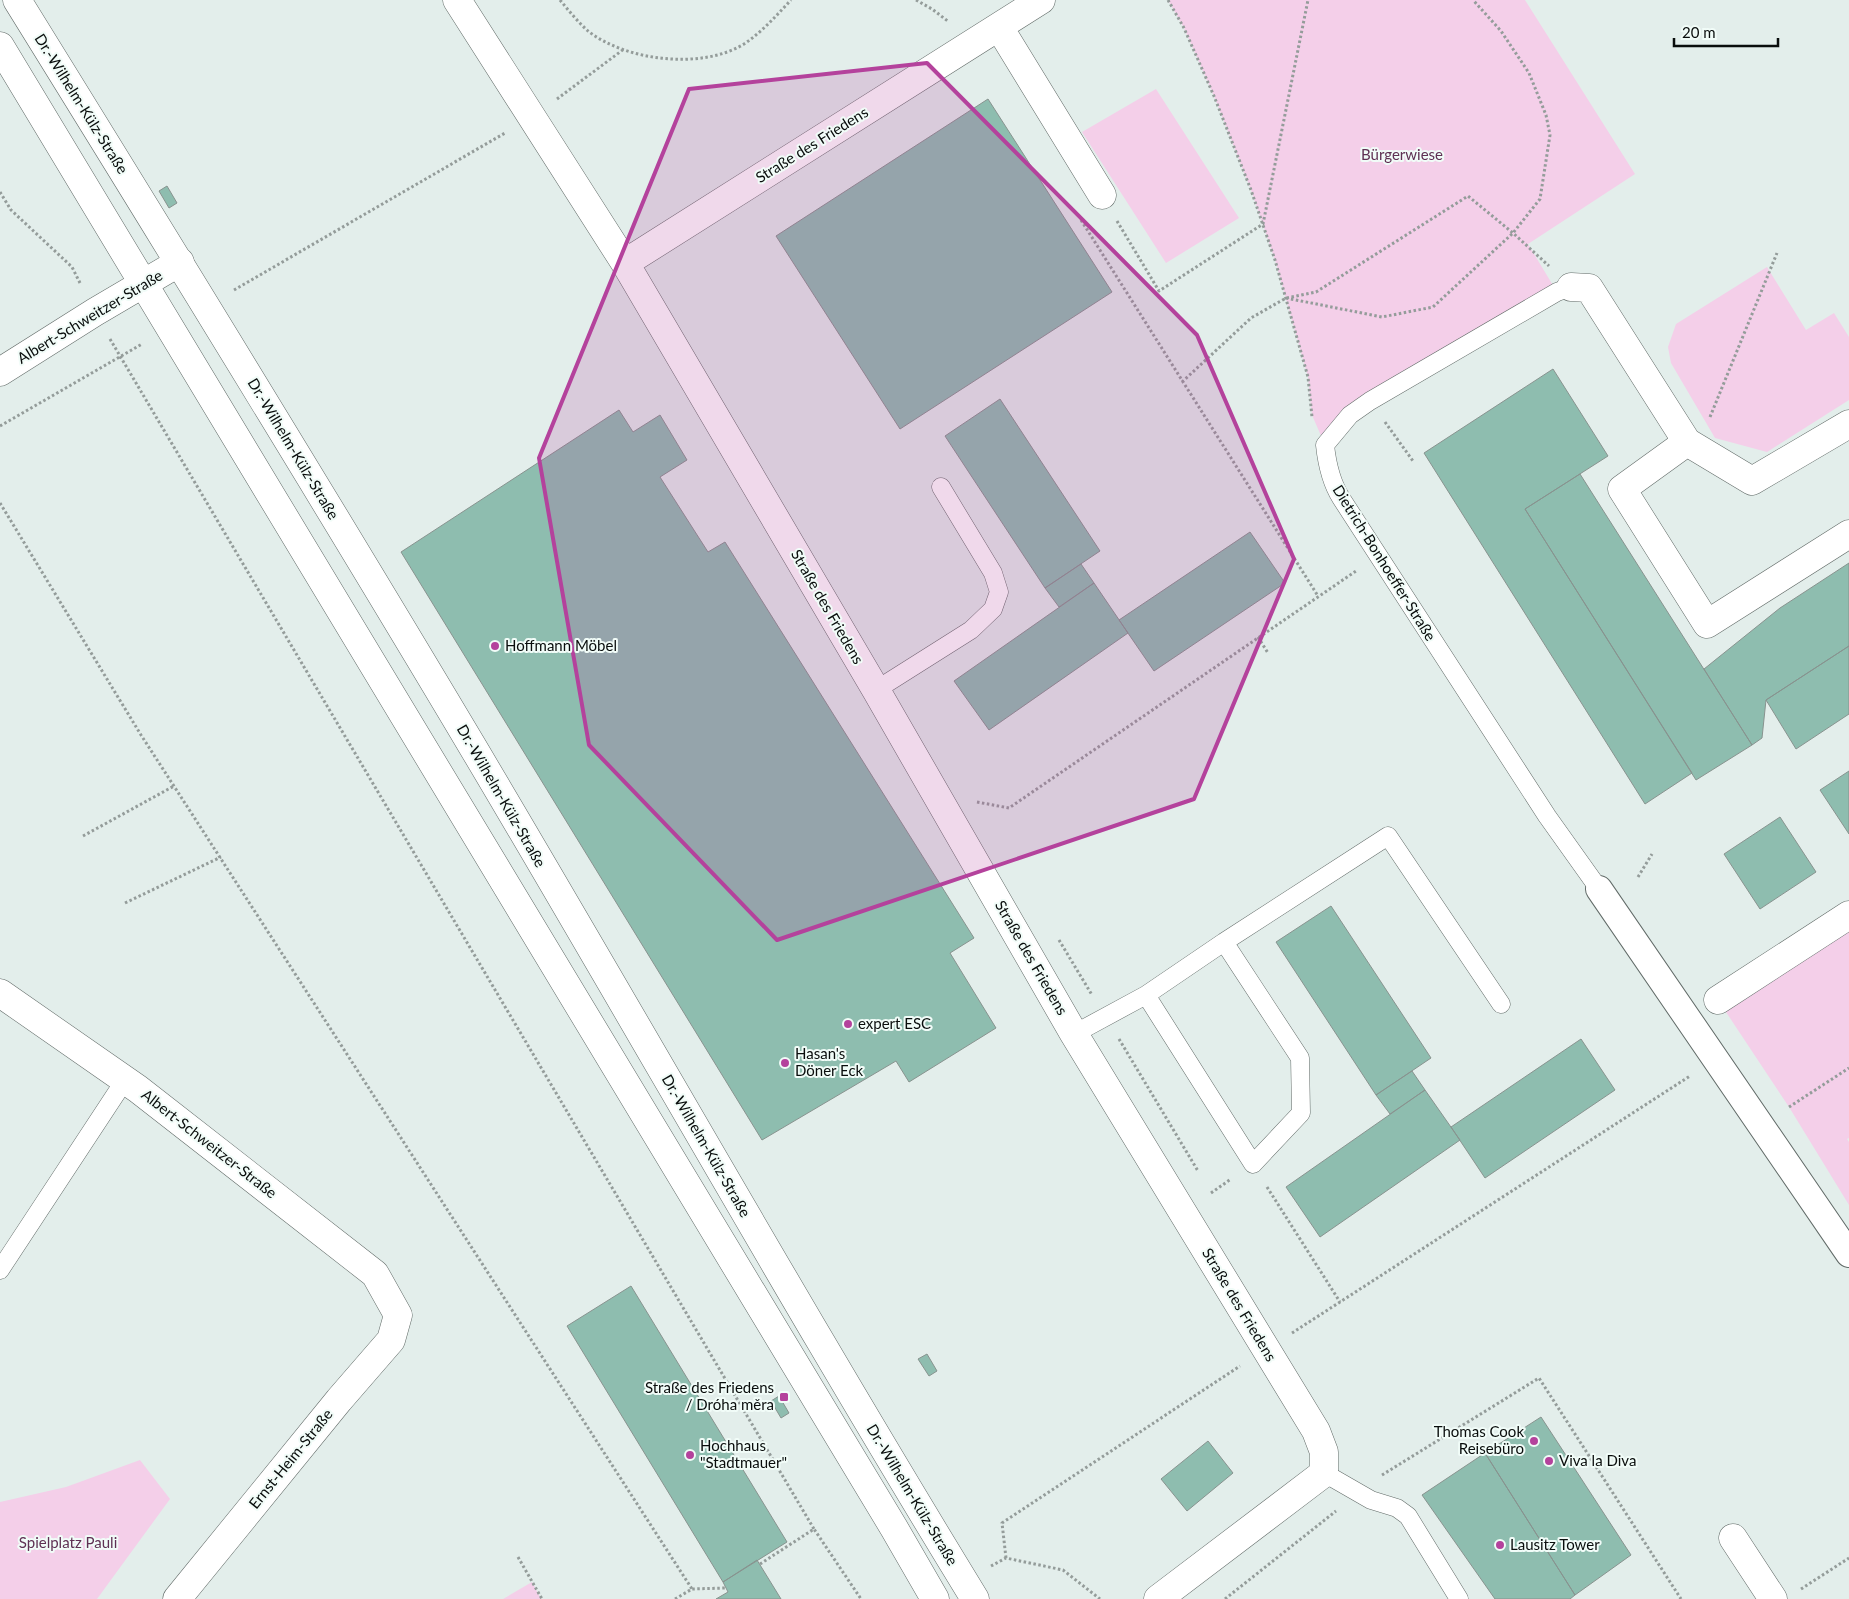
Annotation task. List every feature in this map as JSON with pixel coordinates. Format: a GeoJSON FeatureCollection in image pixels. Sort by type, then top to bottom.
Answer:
{"type":"FeatureCollection","features":[{"type":"Feature","properties":{"kind":"street","name":"Dr.-Wilhelm-Külz-Straße"},"geometry":{"type":"LineString","coordinates":[[17,0],[180,262],[470,743],[841,1377],[969,1590]]}},
{"type":"Feature","properties":{"kind":"street","name":"Straße des Friedens"},"geometry":{"type":"LineString","coordinates":[[457,0],[625,263],[876,690],[1074,1034],[1316,1431],[1324,1452],[1324,1473]]}},
{"type":"Feature","properties":{"kind":"street","name":"Straße des Friedens"},"geometry":{"type":"LineString","coordinates":[[625,263],[1041,0]]}},
{"type":"Feature","properties":{"kind":"street"},"geometry":{"type":"LineString","coordinates":[[999,27],[1102,195]]}},
{"type":"Feature","properties":{"kind":"street"},"geometry":{"type":"LineString","coordinates":[[0,46],[889,1519],[935,1599]]}},
{"type":"Feature","properties":{"kind":"street","name":"Albert-Schweitzer-Straße"},"geometry":{"type":"LineString","coordinates":[[0,372],[144,282],[180,262]]}},
{"type":"Feature","properties":{"kind":"street"},"geometry":{"type":"LineString","coordinates":[[1571,287],[1589,288],[1692,445],[1752,480],[1849,424]]}},
{"type":"Feature","properties":{"kind":"street"},"geometry":{"type":"LineString","coordinates":[[1692,445],[1622,489],[1707,624],[1849,534]]}},
{"type":"Feature","properties":{"kind":"street"},"geometry":{"type":"LineString","coordinates":[[1599,889],[1689,1020],[1708,1064],[1849,1254]]}},
{"type":"Feature","properties":{"kind":"street"},"geometry":{"type":"LineString","coordinates":[[1689,1020],[1849,915]]}},
{"type":"Feature","properties":{"kind":"street","name":"Albert-Schweitzer-Straße"},"geometry":{"type":"LineString","coordinates":[[0,993],[125,1080],[375,1274],[398,1315]]}},
{"type":"Feature","properties":{"kind":"street","name":"Ernst-Heim-Straße"},"geometry":{"type":"LineString","coordinates":[[177,1599],[339,1400],[391,1340],[398,1315]]}},
{"type":"Feature","properties":{"kind":"street"},"geometry":{"type":"LineString","coordinates":[[1158,1599],[1324,1473]]}},
{"type":"Feature","properties":{"kind":"street"},"geometry":{"type":"LineString","coordinates":[[1733,1538],[1784,1596]]}},
{"type":"Feature","properties":{"kind":"lane"},"geometry":{"type":"LineString","coordinates":[[1325,445],[1350,415],[1370,401],[1557,292],[1571,287]]}},
{"type":"Feature","properties":{"kind":"lane","name":"Dietrich-Bonhoeffer-Straße"},"geometry":{"type":"LineString","coordinates":[[1325,445],[1327,465],[1336,490],[1547,816],[1599,889]]}},
{"type":"Feature","properties":{"kind":"lane"},"geometry":{"type":"LineString","coordinates":[[876,690],[971,630],[992,609],[999,592],[993,573],[941,487]]}},
{"type":"Feature","properties":{"kind":"lane"},"geometry":{"type":"LineString","coordinates":[[1074,1034],[1146,995],[1388,836],[1501,1004]]}},
{"type":"Feature","properties":{"kind":"lane"},"geometry":{"type":"LineString","coordinates":[[1146,995],[1253,1164],[1301,1113],[1300,1058],[1224,942]]}},
{"type":"Feature","properties":{"kind":"lane"},"geometry":{"type":"LineString","coordinates":[[0,1270],[125,1080]]}},
{"type":"Feature","properties":{"kind":"lane"},"geometry":{"type":"LineString","coordinates":[[1324,1473],[1371,1500],[1397,1508],[1408,1516],[1459,1599]]}},
{"type":"Feature","properties":{"kind":"path"},"geometry":{"type":"LineString","coordinates":[[560,0],[589,31],[624,49],[673,60],[697,58],[725,52],[742,45],[763,30],[791,0]]}},
{"type":"Feature","properties":{"kind":"path"},"geometry":{"type":"LineString","coordinates":[[1168,0],[1184,28],[1214,96],[1263,224],[1308,377],[1312,415],[1325,445]]}},
{"type":"Feature","properties":{"kind":"path"},"geometry":{"type":"LineString","coordinates":[[1102,195],[1159,291],[1263,224],[1308,0]]}},
{"type":"Feature","properties":{"kind":"path"},"geometry":{"type":"LineString","coordinates":[[1286,298],[1382,317],[1433,307],[1513,233],[1540,199],[1550,135],[1546,115],[1529,73],[1501,31],[1473,0]]}},
{"type":"Feature","properties":{"kind":"path"},"geometry":{"type":"LineString","coordinates":[[229,292],[533,117],[624,49]]}},
{"type":"Feature","properties":{"kind":"path"},"geometry":{"type":"LineString","coordinates":[[0,192],[11,210],[72,267],[119,357],[814,1529],[861,1599]]}},
{"type":"Feature","properties":{"kind":"path"},"geometry":{"type":"LineString","coordinates":[[1182,382],[1251,318],[1286,298],[1316,292],[1468,196],[1513,233],[1571,287]]}},
{"type":"Feature","properties":{"kind":"path"},"geometry":{"type":"LineString","coordinates":[[1692,445],[1777,253]]}},
{"type":"Feature","properties":{"kind":"path"},"geometry":{"type":"LineString","coordinates":[[1131,300],[1318,596]]}},
{"type":"Feature","properties":{"kind":"path"},"geometry":{"type":"LineString","coordinates":[[0,426],[119,357]]}},
{"type":"Feature","properties":{"kind":"path"},"geometry":{"type":"LineString","coordinates":[[1370,401],[1413,461]]}},
{"type":"Feature","properties":{"kind":"path"},"geometry":{"type":"LineString","coordinates":[[0,503],[174,786],[692,1589]]}},
{"type":"Feature","properties":{"kind":"path"},"geometry":{"type":"LineString","coordinates":[[977,802],[1009,808],[1378,556]]}},
{"type":"Feature","properties":{"kind":"path"},"geometry":{"type":"LineString","coordinates":[[1258,637],[1268,653]]}},
{"type":"Feature","properties":{"kind":"path"},"geometry":{"type":"LineString","coordinates":[[83,836],[174,786]]}},
{"type":"Feature","properties":{"kind":"path"},"geometry":{"type":"LineString","coordinates":[[972,794],[981,809]]}},
{"type":"Feature","properties":{"kind":"path"},"geometry":{"type":"LineString","coordinates":[[1638,877],[1652,854]]}},
{"type":"Feature","properties":{"kind":"path"},"geometry":{"type":"LineString","coordinates":[[125,903],[221,857]]}},
{"type":"Feature","properties":{"kind":"path"},"geometry":{"type":"LineString","coordinates":[[1059,939],[1201,1176]]}},
{"type":"Feature","properties":{"kind":"path"},"geometry":{"type":"LineString","coordinates":[[1006,1558],[1002,1523],[1708,1064]]}},
{"type":"Feature","properties":{"kind":"path"},"geometry":{"type":"LineString","coordinates":[[1789,1107],[1849,1068]]}},
{"type":"Feature","properties":{"kind":"path"},"geometry":{"type":"LineString","coordinates":[[1216,1201],[1211,1193],[1253,1164],[1340,1302]]}},
{"type":"Feature","properties":{"kind":"path"},"geometry":{"type":"LineString","coordinates":[[1289,1324],[1294,1332]]}},
{"type":"Feature","properties":{"kind":"path"},"geometry":{"type":"LineString","coordinates":[[1225,1599],[1371,1482],[1539,1378],[1681,1599]]}},
{"type":"Feature","properties":{"kind":"path"},"geometry":{"type":"LineString","coordinates":[[760,1564],[814,1529]]}},
{"type":"Feature","properties":{"kind":"path"},"geometry":{"type":"LineString","coordinates":[[518,1557],[542,1599]]}},
{"type":"Feature","properties":{"kind":"path"},"geometry":{"type":"LineString","coordinates":[[969,1590],[1006,1558]]}},
{"type":"Feature","properties":{"kind":"path"},"geometry":{"type":"LineString","coordinates":[[1006,1558],[1063,1570],[1100,1599]]}},
{"type":"Feature","properties":{"kind":"path"},"geometry":{"type":"LineString","coordinates":[[1784,1596],[1849,1558]]}},
{"type":"Feature","properties":{"kind":"path"},"geometry":{"type":"LineString","coordinates":[[675,1599],[692,1589],[725,1588]]}},
{"type":"Feature","properties":{"kind":"highlighted area"},"geometry":{"type":"Polygon","coordinates":[[[927,63],[1197,335],[1294,559],[1194,799],[777,940],[589,745],[539,458],[689,89],[927,63]]]}},
{"type":"Feature","properties":{"kind":"green space","name":"Bürgerwiese"},"geometry":{"type":"Polygon","coordinates":[[[1168,0],[1525,0],[1635,174],[1528,244],[1557,292],[1370,401],[1325,445],[1312,415],[1308,377],[1275,260],[1251,190],[1214,96],[1184,28],[1168,0]]]}},
{"type":"Feature","properties":{"kind":"green space"},"geometry":{"type":"Polygon","coordinates":[[[1156,89],[1239,218],[1166,263],[1082,132],[1156,89]]]}},
{"type":"Feature","properties":{"kind":"green space"},"geometry":{"type":"Polygon","coordinates":[[[1767,267],[1806,330],[1834,313],[1849,337],[1849,400],[1767,452],[1715,438],[1671,363],[1668,347],[1676,324],[1767,267]]]}},
{"type":"Feature","properties":{"kind":"green space"},"geometry":{"type":"Polygon","coordinates":[[[1849,915],[1849,1138],[1847,1139],[1849,1142],[1849,1205],[1789,1107],[1718,1000],[1849,915]]]}},
{"type":"Feature","properties":{"kind":"green space","name":"Spielplatz Pauli"},"geometry":{"type":"Polygon","coordinates":[[[140,1460],[170,1499],[97,1599],[0,1599],[0,1502],[66,1487],[140,1460]]]}},
{"type":"Feature","properties":{"kind":"green space"},"geometry":{"type":"Polygon","coordinates":[[[532,1582],[541,1599],[503,1599],[532,1582]]]}},
{"type":"Feature","properties":{"kind":"building"},"geometry":{"type":"Polygon","coordinates":[[[988,99],[1112,292],[900,429],[776,236],[988,99]]]}},
{"type":"Feature","properties":{"kind":"building"},"geometry":{"type":"Polygon","coordinates":[[[167,186],[177,203],[169,208],[159,191],[167,186]]]}},
{"type":"Feature","properties":{"kind":"building"},"geometry":{"type":"Polygon","coordinates":[[[1553,369],[1608,456],[1525,509],[1692,773],[1645,804],[1424,453],[1553,369]]]}},
{"type":"Feature","properties":{"kind":"building"},"geometry":{"type":"Polygon","coordinates":[[[1000,399],[1100,551],[1045,588],[945,436],[1000,399]]]}},
{"type":"Feature","properties":{"kind":"building"},"geometry":{"type":"Polygon","coordinates":[[[619,410],[633,432],[660,415],[687,460],[660,477],[708,552],[725,542],[974,938],[950,953],[996,1028],[909,1082],[896,1061],[762,1140],[401,552],[619,410]]]}},
{"type":"Feature","properties":{"kind":"building"},"geometry":{"type":"Polygon","coordinates":[[[1580,474],[1752,745],[1696,780],[1525,509],[1580,474]]]}},
{"type":"Feature","properties":{"kind":"building"},"geometry":{"type":"Polygon","coordinates":[[[1250,532],[1285,583],[1154,671],[1119,620],[1250,532]]]}},
{"type":"Feature","properties":{"kind":"building"},"geometry":{"type":"Polygon","coordinates":[[[1849,563],[1849,646],[1766,700],[1762,738],[1752,745],[1704,669],[1780,608],[1849,563]]]}},
{"type":"Feature","properties":{"kind":"building"},"geometry":{"type":"Polygon","coordinates":[[[1081,564],[1094,583],[1059,607],[1045,588],[1081,564]]]}},
{"type":"Feature","properties":{"kind":"building"},"geometry":{"type":"Polygon","coordinates":[[[1094,583],[1128,633],[989,730],[954,681],[1094,583]]]}},
{"type":"Feature","properties":{"kind":"building"},"geometry":{"type":"Polygon","coordinates":[[[1849,646],[1849,714],[1796,749],[1766,700],[1849,646]]]}},
{"type":"Feature","properties":{"kind":"building"},"geometry":{"type":"Polygon","coordinates":[[[1849,771],[1849,834],[1820,790],[1849,771]]]}},
{"type":"Feature","properties":{"kind":"building"},"geometry":{"type":"Polygon","coordinates":[[[1780,817],[1816,872],[1760,909],[1724,854],[1780,817]]]}},
{"type":"Feature","properties":{"kind":"building"},"geometry":{"type":"Polygon","coordinates":[[[1331,906],[1431,1058],[1376,1095],[1276,942],[1331,906]]]}},
{"type":"Feature","properties":{"kind":"building"},"geometry":{"type":"Polygon","coordinates":[[[1581,1039],[1615,1090],[1485,1178],[1451,1127],[1581,1039]]]}},
{"type":"Feature","properties":{"kind":"building"},"geometry":{"type":"Polygon","coordinates":[[[1412,1071],[1425,1090],[1390,1114],[1376,1095],[1412,1071]]]}},
{"type":"Feature","properties":{"kind":"building"},"geometry":{"type":"Polygon","coordinates":[[[1425,1090],[1460,1140],[1320,1237],[1286,1187],[1425,1090]]]}},
{"type":"Feature","properties":{"kind":"building","name":"Hochhaus \"Stadtmauer\""},"geometry":{"type":"Polygon","coordinates":[[[631,1286],[787,1542],[723,1582],[567,1326],[631,1286]]]}},
{"type":"Feature","properties":{"kind":"building"},"geometry":{"type":"Polygon","coordinates":[[[927,1354],[937,1371],[929,1376],[918,1359],[927,1354]]]}},
{"type":"Feature","properties":{"kind":"building"},"geometry":{"type":"Polygon","coordinates":[[[779,1396],[789,1413],[781,1418],[771,1401],[779,1396]]]}},
{"type":"Feature","properties":{"kind":"building"},"geometry":{"type":"Polygon","coordinates":[[[1541,1417],[1631,1555],[1575,1595],[1485,1453],[1541,1417]]]}},
{"type":"Feature","properties":{"kind":"building"},"geometry":{"type":"Polygon","coordinates":[[[1208,1441],[1233,1473],[1187,1511],[1161,1479],[1208,1441]]]}},
{"type":"Feature","properties":{"kind":"building","name":"Lausitz Tower"},"geometry":{"type":"Polygon","coordinates":[[[1485,1453],[1575,1595],[1570,1599],[1495,1599],[1422,1495],[1485,1453]]]}},
{"type":"Feature","properties":{"kind":"building"},"geometry":{"type":"Polygon","coordinates":[[[757,1560],[781,1599],[716,1599],[728,1592],[723,1582],[757,1560]]]}},
{"type":"Feature","properties":{"kind":"place","name":"Hoffmann Möbel"},"geometry":{"type":"Point","coordinates":[495,646]}},
{"type":"Feature","properties":{"kind":"place","name":"expert ESC"},"geometry":{"type":"Point","coordinates":[848,1024]}},
{"type":"Feature","properties":{"kind":"place","name":"Hasan's Döner Eck"},"geometry":{"type":"Point","coordinates":[785,1063]}},
{"type":"Feature","properties":{"kind":"place","name":"Straße des Friedens / Dróha měra"},"geometry":{"type":"Point","coordinates":[784,1397]}},
{"type":"Feature","properties":{"kind":"place","name":"Thomas Cook Reisebüro"},"geometry":{"type":"Point","coordinates":[1534,1441]}},
{"type":"Feature","properties":{"kind":"place","name":"Hochhaus \"Stadtmauer\""},"geometry":{"type":"Point","coordinates":[690,1455]}},
{"type":"Feature","properties":{"kind":"place","name":"Viva la Diva"},"geometry":{"type":"Point","coordinates":[1549,1461]}},
{"type":"Feature","properties":{"kind":"place","name":"Lausitz Tower"},"geometry":{"type":"Point","coordinates":[1500,1545]}}]}
